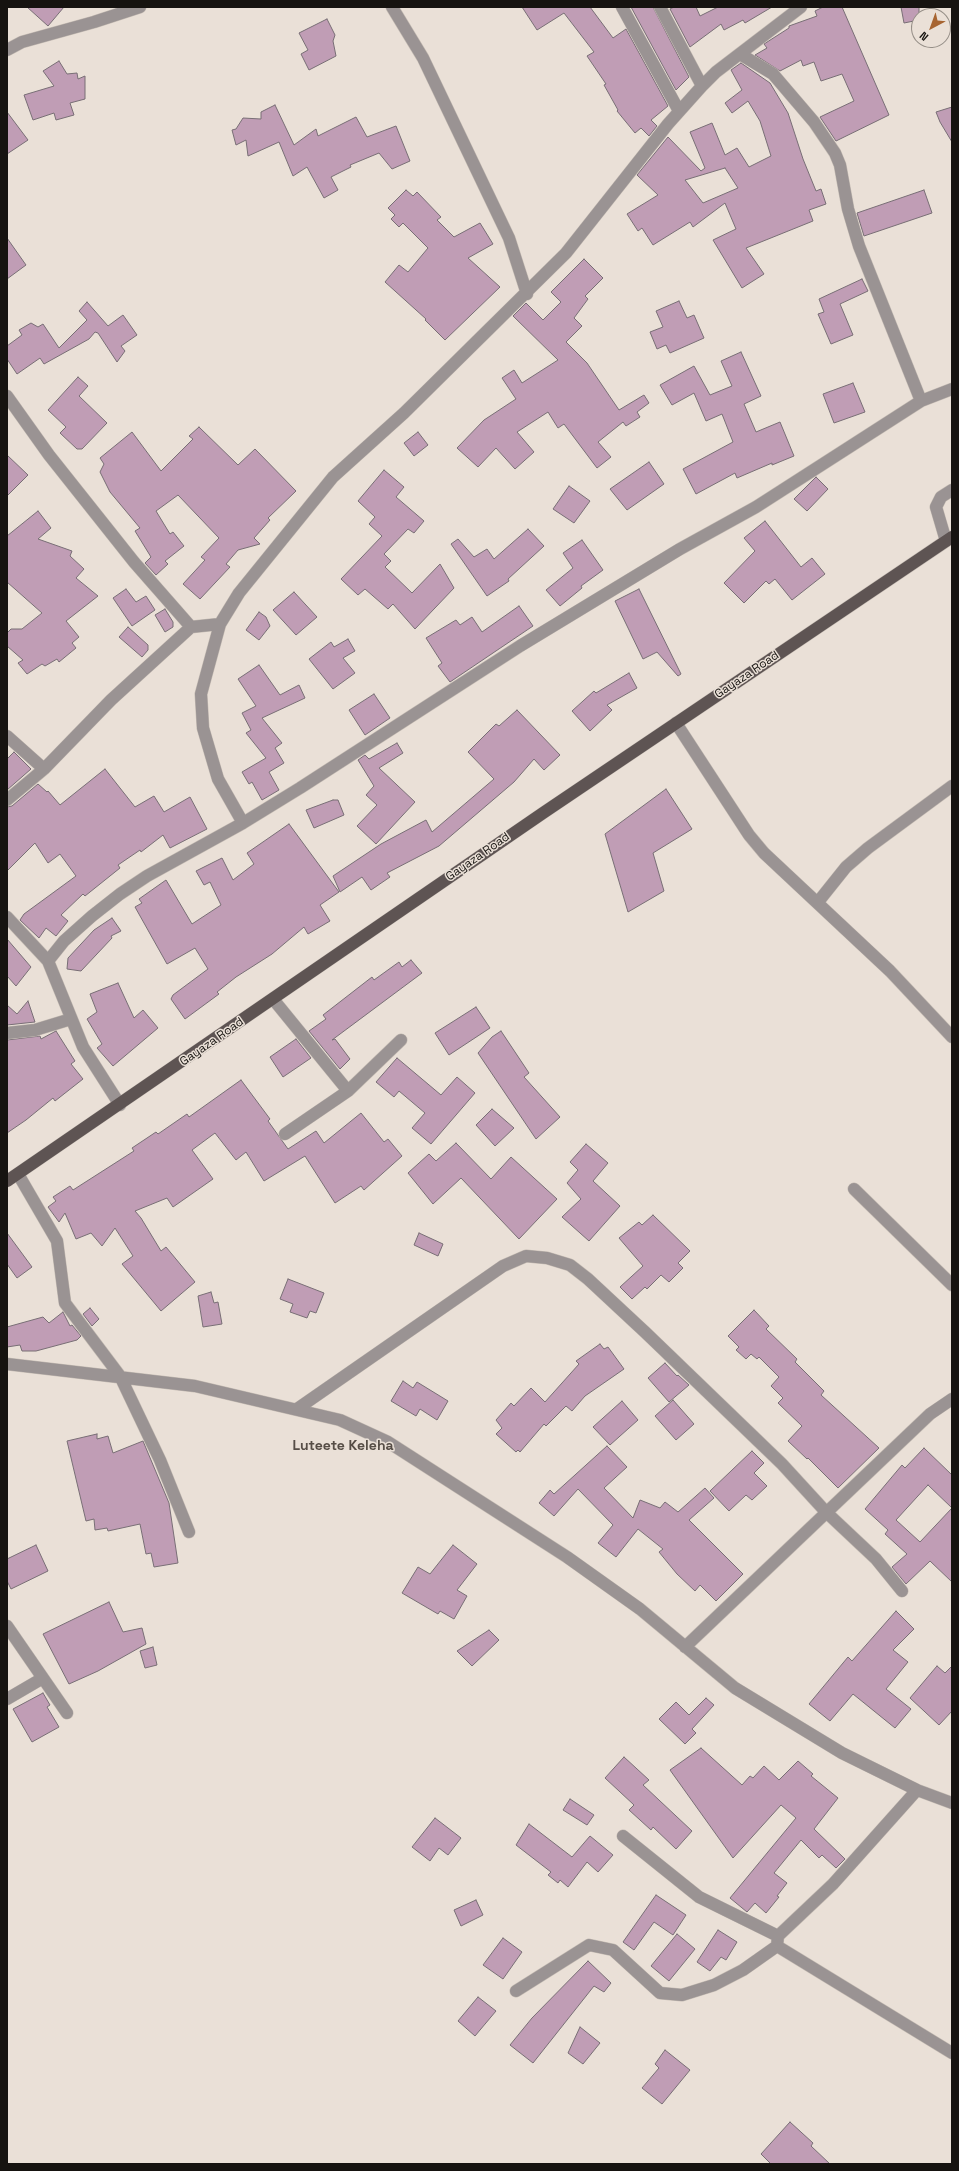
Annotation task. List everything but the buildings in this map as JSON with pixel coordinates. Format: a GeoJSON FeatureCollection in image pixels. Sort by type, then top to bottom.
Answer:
{"type":"FeatureCollection","features":[{"type":"Feature","properties":{"kind":"main road","name":"Gayaza Road"},"geometry":{"type":"LineString","coordinates":[[7,1182],[676,723],[949,539]]}},
{"type":"Feature","properties":{"kind":"street"},"geometry":{"type":"LineString","coordinates":[[7,50],[22,42],[94,22],[140,7]]}},
{"type":"Feature","properties":{"kind":"street"},"geometry":{"type":"LineString","coordinates":[[392,7],[423,58],[509,238],[527,294]]}},
{"type":"Feature","properties":{"kind":"street"},"geometry":{"type":"LineString","coordinates":[[622,7],[679,111]]}},
{"type":"Feature","properties":{"kind":"street"},"geometry":{"type":"LineString","coordinates":[[660,7],[702,86]]}},
{"type":"Feature","properties":{"kind":"street"},"geometry":{"type":"LineString","coordinates":[[243,823],[218,779],[202,728],[201,694],[220,624],[239,593],[333,477],[404,413],[527,294],[566,253],[679,111],[702,86],[716,72],[801,7]]}},
{"type":"Feature","properties":{"kind":"street"},"geometry":{"type":"LineString","coordinates":[[740,54],[773,74],[814,122],[835,153],[840,165],[848,209],[859,246],[922,401]]}},
{"type":"Feature","properties":{"kind":"street"},"geometry":{"type":"LineString","coordinates":[[48,961],[64,941],[120,894],[243,823],[520,646],[680,549],[756,508],[922,401],[952,389]]}},
{"type":"Feature","properties":{"kind":"street"},"geometry":{"type":"LineString","coordinates":[[7,396],[49,455],[125,550],[191,627]]}},
{"type":"Feature","properties":{"kind":"street"},"geometry":{"type":"LineString","coordinates":[[949,539],[936,506],[941,496],[952,490]]}},
{"type":"Feature","properties":{"kind":"street"},"geometry":{"type":"LineString","coordinates":[[7,800],[44,769],[111,700],[191,627],[220,624]]}},
{"type":"Feature","properties":{"kind":"street"},"geometry":{"type":"LineString","coordinates":[[676,723],[749,835],[764,853],[890,971],[952,1037]]}},
{"type":"Feature","properties":{"kind":"street"},"geometry":{"type":"LineString","coordinates":[[7,736],[44,769]]}},
{"type":"Feature","properties":{"kind":"street"},"geometry":{"type":"LineString","coordinates":[[818,902],[846,867],[868,848],[952,786]]}},
{"type":"Feature","properties":{"kind":"street"},"geometry":{"type":"LineString","coordinates":[[7,917],[48,961],[83,1047],[120,1105]]}},
{"type":"Feature","properties":{"kind":"street"},"geometry":{"type":"LineString","coordinates":[[273,999],[348,1091]]}},
{"type":"Feature","properties":{"kind":"street"},"geometry":{"type":"LineString","coordinates":[[7,1033],[35,1030],[71,1019]]}},
{"type":"Feature","properties":{"kind":"street"},"geometry":{"type":"LineString","coordinates":[[285,1134],[348,1091],[401,1040]]}},
{"type":"Feature","properties":{"kind":"street"},"geometry":{"type":"LineString","coordinates":[[18,1174],[57,1241],[65,1303],[120,1376],[160,1460],[189,1532]]}},
{"type":"Feature","properties":{"kind":"street"},"geometry":{"type":"LineString","coordinates":[[854,1189],[952,1284]]}},
{"type":"Feature","properties":{"kind":"street"},"geometry":{"type":"LineString","coordinates":[[297,1410],[504,1266],[526,1256],[547,1258],[570,1264],[588,1278],[725,1407],[782,1464],[826,1512],[876,1560],[902,1591]]}},
{"type":"Feature","properties":{"kind":"street"},"geometry":{"type":"LineString","coordinates":[[7,1364],[120,1376],[195,1386],[340,1420],[388,1442],[434,1470],[567,1557],[640,1608],[735,1688],[842,1753],[917,1790],[952,1803]]}},
{"type":"Feature","properties":{"kind":"street"},"geometry":{"type":"LineString","coordinates":[[685,1647],[930,1414],[952,1399]]}},
{"type":"Feature","properties":{"kind":"street"},"geometry":{"type":"LineString","coordinates":[[7,1626],[67,1713]]}},
{"type":"Feature","properties":{"kind":"street"},"geometry":{"type":"LineString","coordinates":[[7,1699],[43,1678]]}},
{"type":"Feature","properties":{"kind":"street"},"geometry":{"type":"LineString","coordinates":[[516,1991],[589,1944],[613,1950],[660,1993],[682,1996],[714,1985],[743,1970],[778,1941],[833,1884],[917,1790]]}},
{"type":"Feature","properties":{"kind":"street"},"geometry":{"type":"LineString","coordinates":[[623,1836],[699,1897],[778,1941],[952,2053]]}},
{"type":"Feature","properties":{"kind":"district","name":"Luteete Keleha"},"geometry":{"type":"Point","coordinates":[343,1446]}}]}
